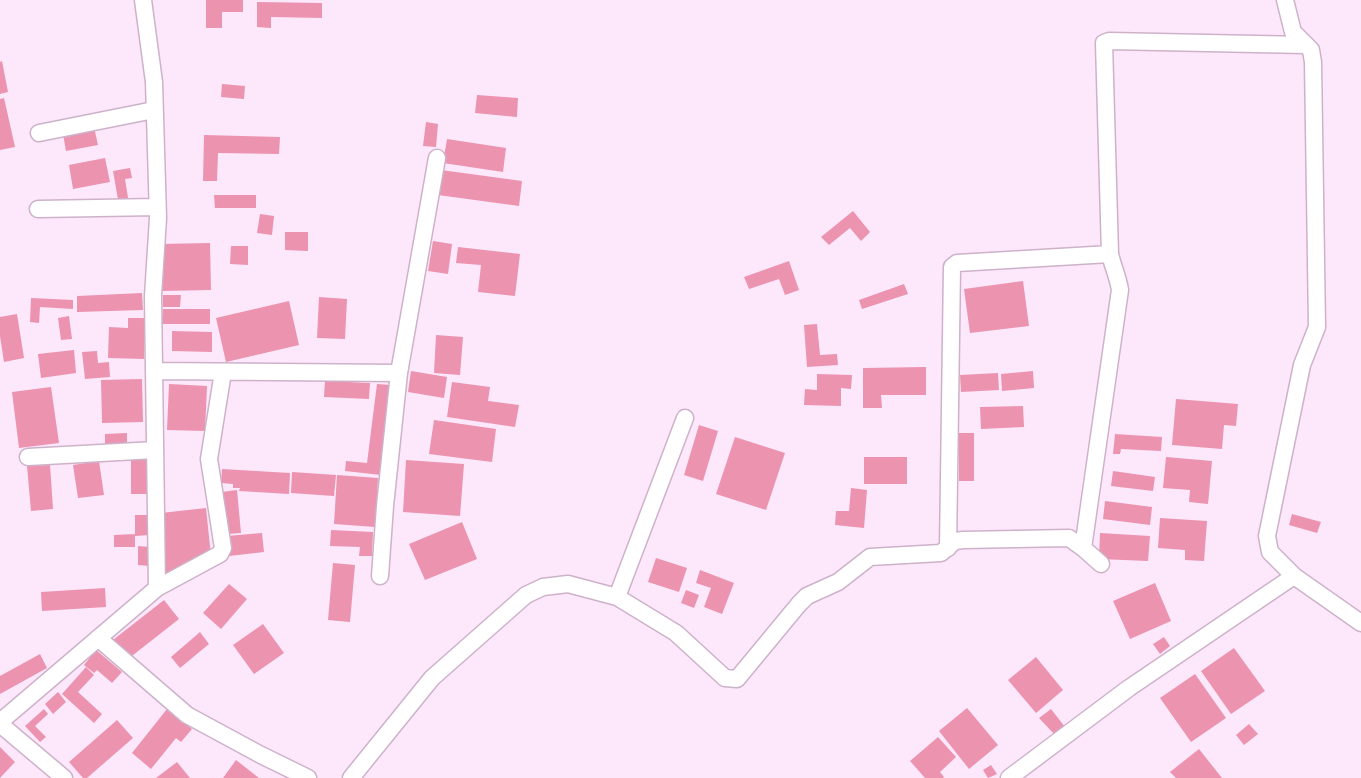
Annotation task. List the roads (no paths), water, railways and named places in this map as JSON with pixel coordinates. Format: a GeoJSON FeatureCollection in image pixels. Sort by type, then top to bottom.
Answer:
{"type":"FeatureCollection","features":[{"type":"Feature","properties":{"kind":"street"},"geometry":{"type":"LineString","coordinates":[[143,0],[154,82],[157,207],[153,296],[157,588]]}},
{"type":"Feature","properties":{"kind":"street"},"geometry":{"type":"LineString","coordinates":[[1285,0],[1293,32],[1311,50],[1313,62],[1317,327],[1302,366],[1267,536],[1270,552],[1294,576],[1361,623]]}},
{"type":"Feature","properties":{"kind":"street"},"geometry":{"type":"LineString","coordinates":[[1083,548],[1120,290],[1110,254],[1104,43],[1109,41],[1305,46]]}},
{"type":"Feature","properties":{"kind":"street"},"geometry":{"type":"LineString","coordinates":[[39,133],[154,110]]}},
{"type":"Feature","properties":{"kind":"street"},"geometry":{"type":"LineString","coordinates":[[380,576],[385,506],[400,374],[437,158]]}},
{"type":"Feature","properties":{"kind":"street"},"geometry":{"type":"LineString","coordinates":[[38,209],[157,207]]}},
{"type":"Feature","properties":{"kind":"street"},"geometry":{"type":"LineString","coordinates":[[948,548],[952,267],[958,263],[1110,254]]}},
{"type":"Feature","properties":{"kind":"street"},"geometry":{"type":"LineString","coordinates":[[154,371],[400,374]]}},
{"type":"Feature","properties":{"kind":"street"},"geometry":{"type":"LineString","coordinates":[[64,778],[0,723],[157,588],[220,554],[222,548],[209,459],[223,372]]}},
{"type":"Feature","properties":{"kind":"street"},"geometry":{"type":"LineString","coordinates":[[617,597],[685,418]]}},
{"type":"Feature","properties":{"kind":"street"},"geometry":{"type":"LineString","coordinates":[[28,457],[155,450]]}},
{"type":"Feature","properties":{"kind":"street"},"geometry":{"type":"LineString","coordinates":[[351,778],[432,678],[526,595],[543,586],[568,584],[617,597],[676,633],[725,678],[737,679],[807,596],[838,582],[870,557],[941,553],[955,541],[963,540],[1068,538],[1101,564]]}},
{"type":"Feature","properties":{"kind":"street"},"geometry":{"type":"LineString","coordinates":[[1010,778],[1129,688],[1294,576]]}},
{"type":"Feature","properties":{"kind":"street"},"geometry":{"type":"LineString","coordinates":[[98,638],[187,715],[308,778]]}}]}
